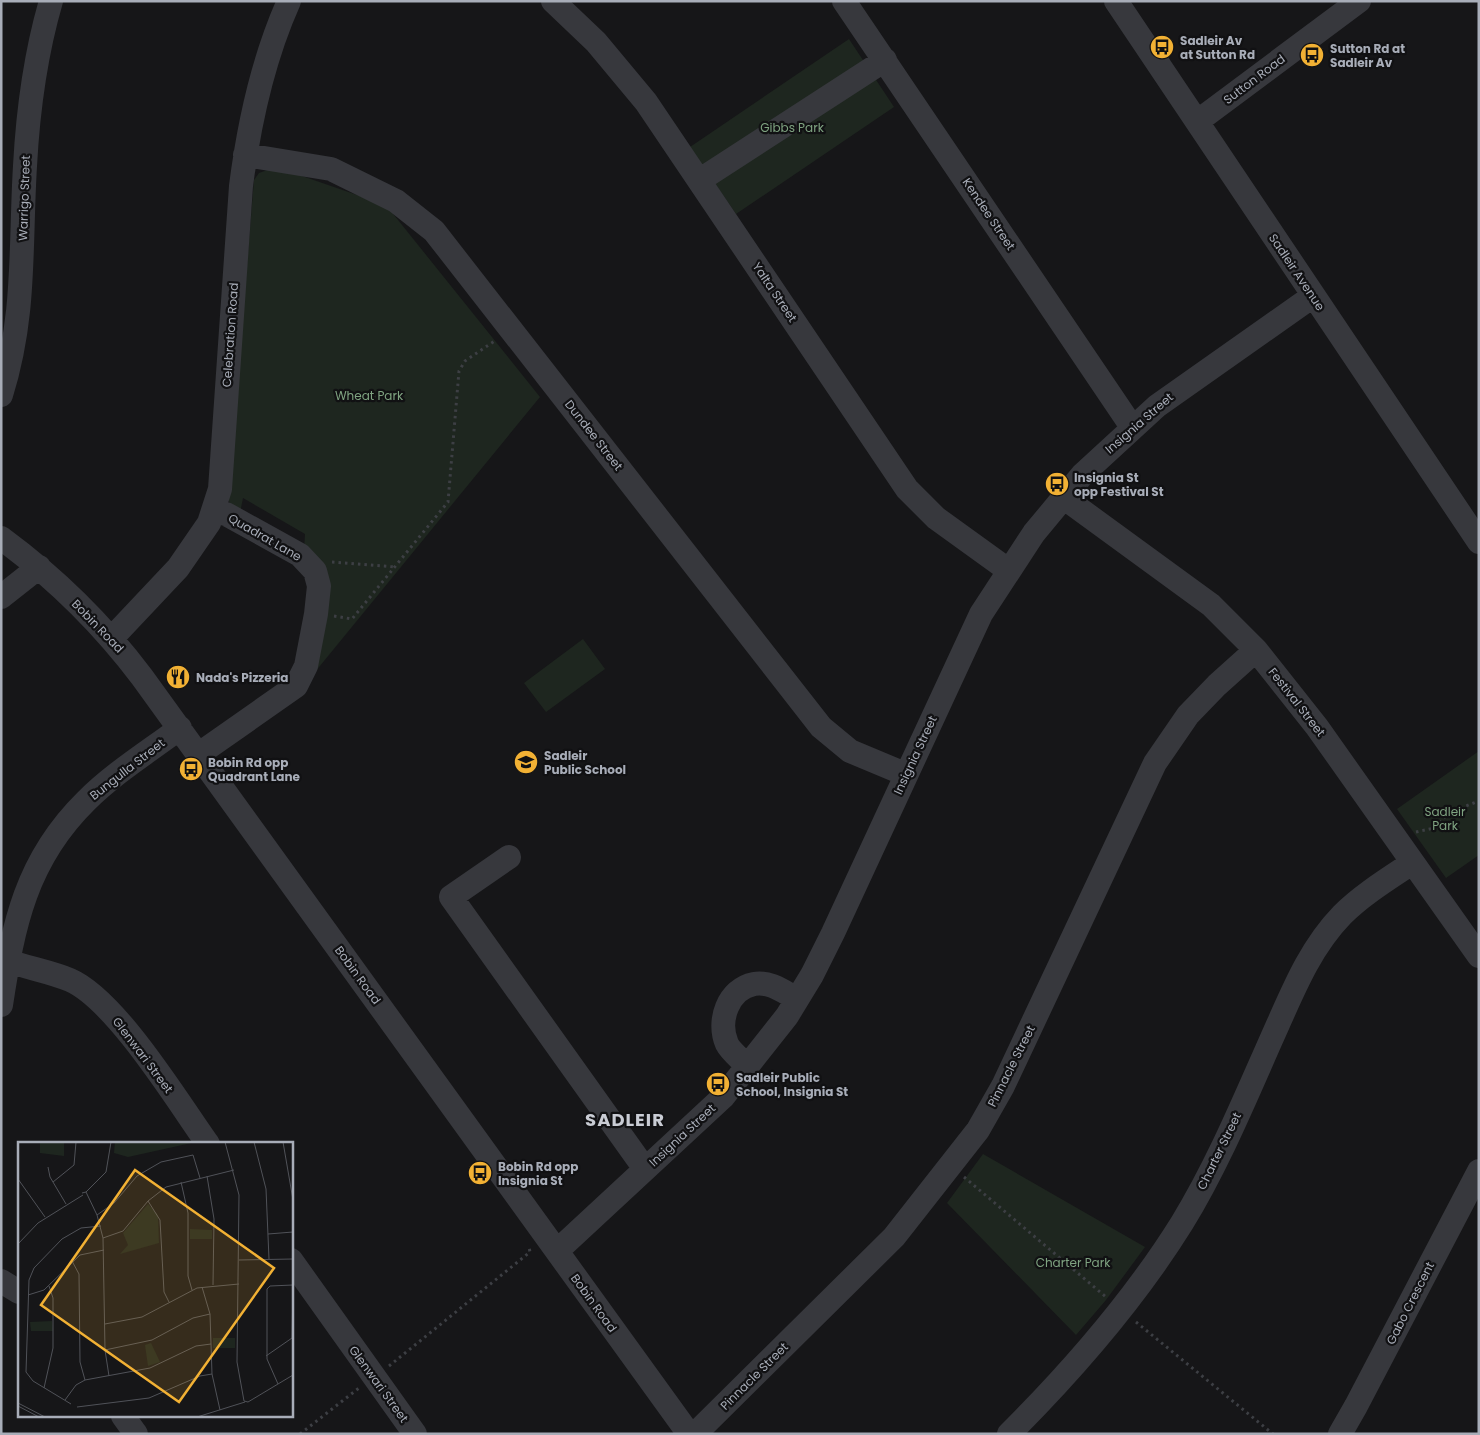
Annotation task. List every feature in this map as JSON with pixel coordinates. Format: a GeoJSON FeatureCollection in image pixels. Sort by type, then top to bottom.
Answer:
{"type":"FeatureCollection","features":[{"type":"Feature","properties":{"kind":"street","name":"Warrigo Street"},"geometry":{"type":"LineString","coordinates":[[1,396],[11,364],[20,308],[24,168],[31,90],[43,29],[51,1]]}},
{"type":"Feature","properties":{"kind":"street","name":"Celebration Road"},"geometry":{"type":"LineString","coordinates":[[112,638],[178,568],[209,523],[220,488],[240,186],[259,89],[289,1]]}},
{"type":"Feature","properties":{"kind":"street","name":"Yalta Street"},"geometry":{"type":"LineString","coordinates":[[553,1],[596,42],[646,102],[907,489],[936,518],[1008,570]]}},
{"type":"Feature","properties":{"kind":"street","name":"Kendee Street"},"geometry":{"type":"LineString","coordinates":[[844,1],[1132,427]]}},
{"type":"Feature","properties":{"kind":"street","name":"Sadleir Avenue"},"geometry":{"type":"LineString","coordinates":[[1116,1],[1479,542]]}},
{"type":"Feature","properties":{"kind":"street","name":"Sutton Road"},"geometry":{"type":"LineString","coordinates":[[1198,122],[1359,1]]}},
{"type":"Feature","properties":{"kind":"street"},"geometry":{"type":"LineString","coordinates":[[700,180],[885,60]]}},
{"type":"Feature","properties":{"kind":"street","name":"Dundee Street"},"geometry":{"type":"LineString","coordinates":[[245,155],[331,169],[396,201],[434,231],[822,727],[850,751],[905,774]]}},
{"type":"Feature","properties":{"kind":"street","name":"Insignia Street"},"geometry":{"type":"LineString","coordinates":[[557,1251],[723,1097],[787,1016],[833,933],[905,774],[981,614],[1008,570],[1063,497],[1083,474],[1132,427],[1182,386],[1313,296]]}},
{"type":"Feature","properties":{"kind":"street","name":"Festival Street"},"geometry":{"type":"LineString","coordinates":[[1063,497],[1211,605],[1256,650],[1317,727],[1479,956]]}},
{"type":"Feature","properties":{"kind":"street","name":"Quadrat Lane"},"geometry":{"type":"LineString","coordinates":[[199,754],[296,686],[306,666],[316,614],[319,586],[315,571],[300,555],[226,514],[213,512]]}},
{"type":"Feature","properties":{"kind":"street","name":"Bobin Road"},"geometry":{"type":"LineString","coordinates":[[1,538],[39,567],[112,638],[199,754],[689,1434]]}},
{"type":"Feature","properties":{"kind":"street"},"geometry":{"type":"LineString","coordinates":[[1,597],[39,567]]}},
{"type":"Feature","properties":{"kind":"street","name":"Pinnacle Street"},"geometry":{"type":"LineString","coordinates":[[695,1434],[894,1238],[978,1130],[1004,1086],[1155,762],[1188,715],[1256,650]]}},
{"type":"Feature","properties":{"kind":"street","name":"Bungulla Street"},"geometry":{"type":"LineString","coordinates":[[1,1005],[20,907],[51,844],[85,801],[180,728]]}},
{"type":"Feature","properties":{"kind":"street"},"geometry":{"type":"LineString","coordinates":[[509,857],[451,897],[645,1170]]}},
{"type":"Feature","properties":{"kind":"street","name":"Charter Street"},"geometry":{"type":"LineString","coordinates":[[1010,1434],[1098,1339],[1182,1223],[1247,1094],[1298,979],[1316,948],[1342,915],[1377,887],[1412,863]]}},
{"type":"Feature","properties":{"kind":"street","name":"Glenwari Street"},"geometry":{"type":"LineString","coordinates":[[8,962],[72,981],[99,1000],[122,1024],[207,1142]]}},
{"type":"Feature","properties":{"kind":"street"},"geometry":{"type":"LineString","coordinates":[[748,1067],[728,1045],[723,1023],[727,1004],[740,989],[755,984],[773,986],[797,999]]}},
{"type":"Feature","properties":{"kind":"street","name":"Gabo Crescent"},"geometry":{"type":"LineString","coordinates":[[1340,1434],[1361,1398],[1479,1171]]}},
{"type":"Feature","properties":{"kind":"street","name":"Glenwari Street"},"geometry":{"type":"LineString","coordinates":[[292,1261],[415,1434]]}},
{"type":"Feature","properties":{"kind":"street"},"geometry":{"type":"LineString","coordinates":[[1,1281],[18,1291]]}},
{"type":"Feature","properties":{"kind":"street"},"geometry":{"type":"LineString","coordinates":[[124,1418],[136,1434]]}},
{"type":"Feature","properties":{"kind":"path"},"geometry":{"type":"LineString","coordinates":[[316,614],[352,619],[448,502],[459,371],[465,361],[512,329]]}},
{"type":"Feature","properties":{"kind":"path"},"geometry":{"type":"LineString","coordinates":[[310,565],[320,561],[395,568]]}},
{"type":"Feature","properties":{"kind":"path"},"geometry":{"type":"LineString","coordinates":[[1416,832],[1434,828],[1450,812],[1479,801]]}},
{"type":"Feature","properties":{"kind":"path"},"geometry":{"type":"LineString","coordinates":[[960,1173],[1109,1300]]}},
{"type":"Feature","properties":{"kind":"path"},"geometry":{"type":"LineString","coordinates":[[385,1373],[387,1367],[530,1252],[527,1238]]}},
{"type":"Feature","properties":{"kind":"path"},"geometry":{"type":"LineString","coordinates":[[1130,1317],[1274,1434]]}},
{"type":"Feature","properties":{"kind":"path"},"geometry":{"type":"LineString","coordinates":[[300,1434],[362,1385]]}},
{"type":"Feature","properties":{"kind":"green space","name":"Gibbs Park"},"geometry":{"type":"Polygon","coordinates":[[[849,39],[894,107],[736,214],[690,147],[849,39]]]}},
{"type":"Feature","properties":{"kind":"green space","name":"Wheat Park"},"geometry":{"type":"Polygon","coordinates":[[[276,167],[386,205],[540,397],[315,672],[304,551],[305,534],[243,498],[240,513],[230,505],[228,497],[254,180],[259,173],[276,167]]]}},
{"type":"Feature","properties":{"kind":"green space"},"geometry":{"type":"Polygon","coordinates":[[[583,639],[605,669],[546,712],[524,683],[583,639]]]}},
{"type":"Feature","properties":{"kind":"green space","name":"Sadleir Park"},"geometry":{"type":"Polygon","coordinates":[[[1479,751],[1479,855],[1446,878],[1397,809],[1479,751]]]}},
{"type":"Feature","properties":{"kind":"green space","name":"Charter Park"},"geometry":{"type":"Polygon","coordinates":[[[983,1154],[1145,1247],[1106,1300],[1076,1335],[947,1203],[983,1154]]]}},
{"type":"Feature","properties":{"kind":"place","name":"Sadleir Av at Sutton Rd"},"geometry":{"type":"Point","coordinates":[1162,47]}},
{"type":"Feature","properties":{"kind":"place","name":"Sutton Rd at Sadleir Av"},"geometry":{"type":"Point","coordinates":[1312,55]}},
{"type":"Feature","properties":{"kind":"place","name":"Insignia St opp Festival St"},"geometry":{"type":"Point","coordinates":[1057,484]}},
{"type":"Feature","properties":{"kind":"place","name":"Nada's Pizzeria"},"geometry":{"type":"Point","coordinates":[178,677]}},
{"type":"Feature","properties":{"kind":"place","name":"Sadleir Public School"},"geometry":{"type":"Point","coordinates":[526,762]}},
{"type":"Feature","properties":{"kind":"place","name":"Bobin Rd opp Quadrant Lane"},"geometry":{"type":"Point","coordinates":[191,769]}},
{"type":"Feature","properties":{"kind":"place","name":"Sadleir Public School, Insignia St"},"geometry":{"type":"Point","coordinates":[718,1084]}},
{"type":"Feature","properties":{"kind":"place","name":"Bobin Rd opp Insignia St"},"geometry":{"type":"Point","coordinates":[480,1173]}},
{"type":"Feature","properties":{"kind":"district","name":"SADLEIR"},"geometry":{"type":"Point","coordinates":[625,1119]}}]}
